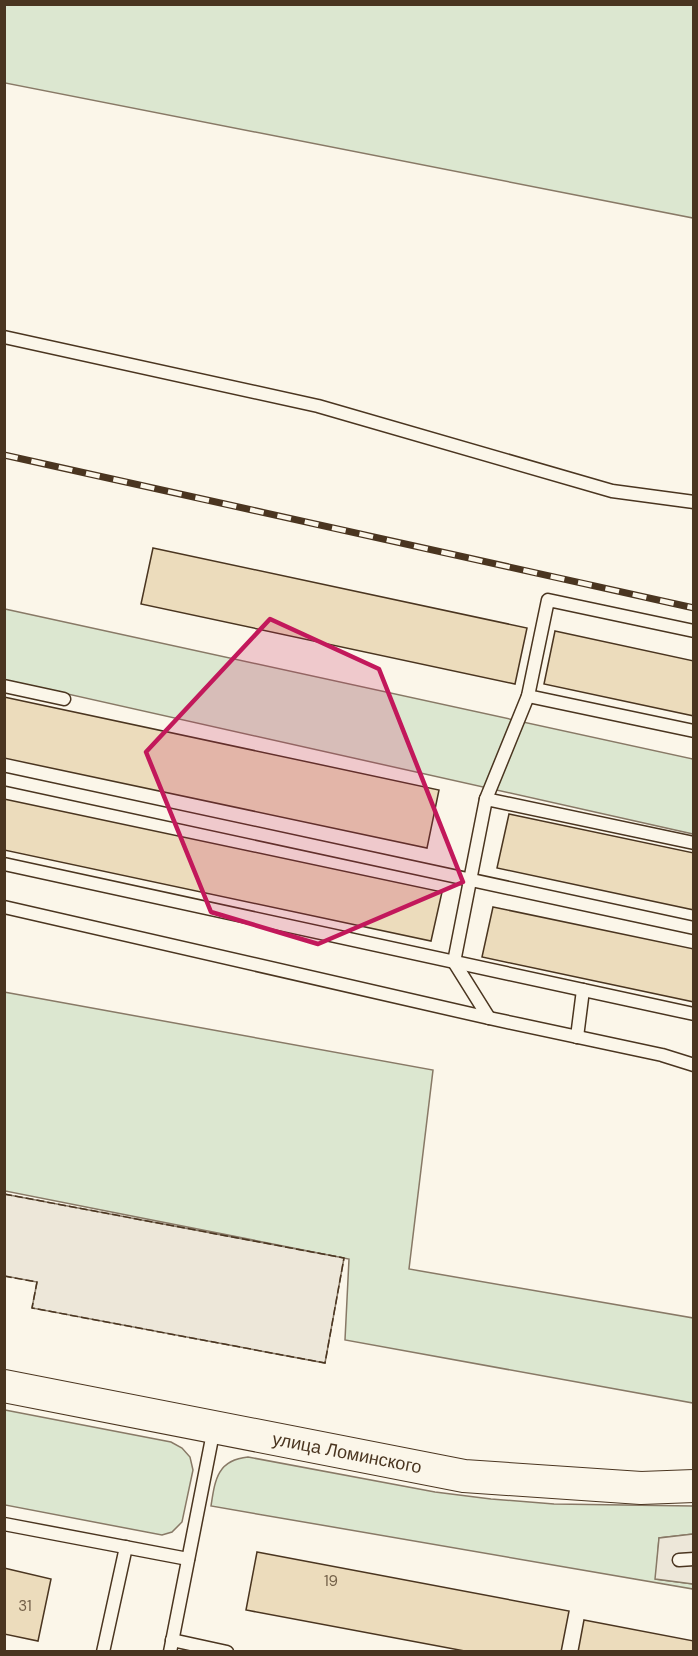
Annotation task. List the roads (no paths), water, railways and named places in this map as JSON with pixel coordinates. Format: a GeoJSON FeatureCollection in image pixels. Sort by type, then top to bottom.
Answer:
{"type":"FeatureCollection","features":[{"type":"Feature","properties":{"kind":"street","name":"улица Ломинского"},"geometry":{"type":"LineString","coordinates":[[4,1386],[464,1476],[641,1488],[693,1486]]}},
{"type":"Feature","properties":{"kind":"lane"},"geometry":{"type":"LineString","coordinates":[[4,337],[318,406],[612,491],[693,502]]}},
{"type":"Feature","properties":{"kind":"lane"},"geometry":{"type":"LineString","coordinates":[[489,1018],[454,962],[486,799],[528,696],[548,600],[693,631]]}},
{"type":"Feature","properties":{"kind":"lane"},"geometry":{"type":"LineString","coordinates":[[4,686],[64,699]]}},
{"type":"Feature","properties":{"kind":"lane"},"geometry":{"type":"LineString","coordinates":[[528,696],[693,731]]}},
{"type":"Feature","properties":{"kind":"lane"},"geometry":{"type":"LineString","coordinates":[[4,778],[693,928]]}},
{"type":"Feature","properties":{"kind":"lane"},"geometry":{"type":"LineString","coordinates":[[486,799],[693,843]]}},
{"type":"Feature","properties":{"kind":"lane"},"geometry":{"type":"LineString","coordinates":[[4,864],[693,1014]]}},
{"type":"Feature","properties":{"kind":"lane"},"geometry":{"type":"LineString","coordinates":[[4,907],[489,1018],[662,1055],[693,1065]]}},
{"type":"Feature","properties":{"kind":"lane"},"geometry":{"type":"LineString","coordinates":[[577,1037],[583,990]]}},
{"type":"Feature","properties":{"kind":"lane"},"geometry":{"type":"LineString","coordinates":[[214,1427],[171,1646],[227,1652]]}},
{"type":"Feature","properties":{"kind":"lane"},"geometry":{"type":"LineString","coordinates":[[4,1524],[188,1559]]}},
{"type":"Feature","properties":{"kind":"lane"},"geometry":{"type":"LineString","coordinates":[[103,1652],[126,1547]]}},
{"type":"Feature","properties":{"kind":"lane"},"geometry":{"type":"LineString","coordinates":[[679,1560],[693,1559]]}},
{"type":"Feature","properties":{"kind":"railway"},"geometry":{"type":"LineString","coordinates":[[4,455],[694,608]]}}]}
